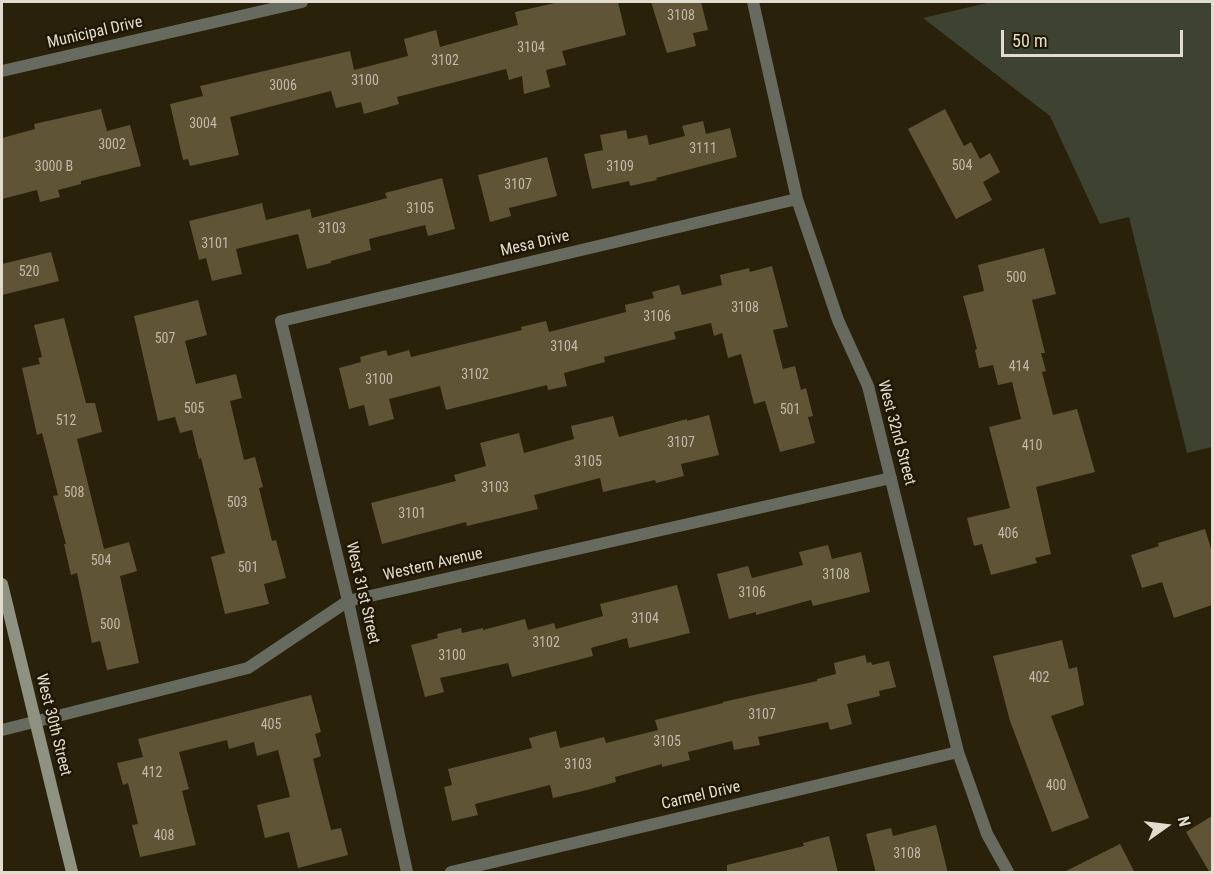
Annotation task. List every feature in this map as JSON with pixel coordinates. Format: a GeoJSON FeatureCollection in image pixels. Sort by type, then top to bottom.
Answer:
{"type":"FeatureCollection","features":[{"type":"Feature","properties":{"kind":"main road","name":"West 30th Street"},"geometry":{"type":"LineString","coordinates":[[2,584],[72,873]]}},
{"type":"Feature","properties":{"kind":"street","name":"Municipal Drive"},"geometry":{"type":"LineString","coordinates":[[2,71],[302,2]]}},
{"type":"Feature","properties":{"kind":"street","name":"West 32nd Street"},"geometry":{"type":"LineString","coordinates":[[753,2],[797,199],[838,320],[868,386],[958,752],[987,834],[1008,873]]}},
{"type":"Feature","properties":{"kind":"street","name":"Mesa Drive"},"geometry":{"type":"LineString","coordinates":[[281,321],[797,199]]}},
{"type":"Feature","properties":{"kind":"street","name":"West 31st Street"},"geometry":{"type":"LineString","coordinates":[[281,321],[348,601],[407,873]]}},
{"type":"Feature","properties":{"kind":"street","name":"Western Avenue"},"geometry":{"type":"LineString","coordinates":[[2,730],[248,668],[348,601],[891,478]]}},
{"type":"Feature","properties":{"kind":"street","name":"Carmel Drive"},"geometry":{"type":"LineString","coordinates":[[452,873],[958,752]]}},
{"type":"Feature","properties":{"kind":"green space"},"geometry":{"type":"Polygon","coordinates":[[[991,2],[1212,2],[1212,447],[1187,453],[1129,217],[1100,224],[1050,116],[923,18],[991,2]]]}},
{"type":"Feature","properties":{"kind":"building"},"geometry":{"type":"Polygon","coordinates":[[[559,2],[618,2],[626,35],[562,51],[566,65],[546,70],[550,87],[524,94],[522,76],[509,80],[506,69],[397,97],[399,104],[364,114],[361,102],[336,108],[331,91],[230,117],[239,155],[190,166],[188,159],[183,160],[170,104],[203,96],[200,86],[350,51],[354,70],[408,56],[404,39],[436,30],[440,47],[518,25],[515,12],[559,2]]]}},
{"type":"Feature","properties":{"kind":"building"},"geometry":{"type":"Polygon","coordinates":[[[651,2],[701,2],[708,30],[693,33],[696,46],[667,53],[651,2]]]}},
{"type":"Feature","properties":{"kind":"building"},"geometry":{"type":"Polygon","coordinates":[[[101,109],[107,131],[130,125],[141,166],[81,181],[81,184],[58,190],[60,197],[40,202],[37,190],[2,199],[2,138],[35,129],[34,124],[101,109]]]}},
{"type":"Feature","properties":{"kind":"building"},"geometry":{"type":"Polygon","coordinates":[[[945,109],[964,146],[971,142],[980,159],[990,153],[1000,172],[983,182],[992,200],[956,219],[908,129],[945,109]]]}},
{"type":"Feature","properties":{"kind":"building"},"geometry":{"type":"Polygon","coordinates":[[[703,121],[706,134],[730,128],[737,157],[630,186],[629,181],[592,189],[584,154],[603,150],[600,135],[626,130],[628,139],[647,135],[649,145],[685,136],[682,126],[703,121]]]}},
{"type":"Feature","properties":{"kind":"building"},"geometry":{"type":"Polygon","coordinates":[[[547,157],[557,196],[509,208],[511,216],[490,222],[478,175],[547,157]]]}},
{"type":"Feature","properties":{"kind":"building"},"geometry":{"type":"Polygon","coordinates":[[[442,178],[455,229],[428,236],[425,225],[369,239],[371,250],[307,269],[298,234],[236,249],[242,274],[212,281],[206,258],[199,260],[189,221],[262,203],[266,220],[310,209],[312,218],[387,198],[385,193],[442,178]]]}},
{"type":"Feature","properties":{"kind":"building"},"geometry":{"type":"Polygon","coordinates":[[[1044,248],[1056,294],[1032,300],[1045,353],[1041,353],[1046,371],[1042,372],[1053,415],[1077,409],[1095,472],[1036,487],[1051,554],[1035,558],[1037,563],[991,575],[982,544],[974,546],[967,518],[1010,508],[989,427],[1021,419],[1012,382],[998,385],[993,365],[979,368],[975,350],[977,349],[963,296],[984,291],[978,265],[1044,248]]]}},
{"type":"Feature","properties":{"kind":"building"},"geometry":{"type":"Polygon","coordinates":[[[51,252],[59,281],[2,295],[2,264],[51,252]]]}},
{"type":"Feature","properties":{"kind":"building"},"geometry":{"type":"Polygon","coordinates":[[[772,266],[788,327],[773,330],[783,369],[795,366],[801,390],[806,388],[813,416],[808,417],[815,443],[780,452],[765,401],[754,404],[741,354],[728,358],[722,333],[714,336],[711,323],[674,332],[676,339],[604,357],[605,362],[564,373],[567,386],[548,390],[547,385],[446,410],[440,386],[389,399],[394,419],[369,426],[364,405],[349,409],[339,368],[361,362],[360,357],[386,350],[388,356],[409,350],[411,357],[522,330],[521,327],[546,321],[549,332],[626,312],[625,305],[654,298],[652,292],[679,285],[682,295],[722,285],[720,275],[749,268],[750,272],[772,266]]]}},
{"type":"Feature","properties":{"kind":"building"},"geometry":{"type":"Polygon","coordinates":[[[198,300],[207,335],[185,341],[196,384],[236,374],[242,398],[230,401],[244,460],[255,457],[263,487],[259,488],[272,541],[276,540],[286,578],[264,584],[269,604],[225,614],[211,557],[225,553],[201,458],[199,459],[192,430],[180,433],[175,417],[158,421],[134,316],[198,300]]]}},
{"type":"Feature","properties":{"kind":"building"},"geometry":{"type":"Polygon","coordinates":[[[64,318],[86,403],[95,403],[102,432],[77,439],[104,549],[129,542],[137,571],[120,576],[139,663],[107,670],[100,641],[92,643],[77,573],[71,575],[64,544],[66,544],[53,496],[58,495],[42,433],[37,435],[22,368],[40,364],[38,358],[42,357],[34,325],[64,318]]]}},
{"type":"Feature","properties":{"kind":"building"},"geometry":{"type":"Polygon","coordinates":[[[709,415],[719,455],[681,464],[684,476],[603,492],[600,478],[534,495],[538,509],[467,526],[466,522],[382,544],[371,503],[456,481],[454,475],[486,466],[480,443],[519,433],[524,453],[574,439],[571,426],[613,416],[619,437],[709,415]]]}},
{"type":"Feature","properties":{"kind":"building"},"geometry":{"type":"Polygon","coordinates":[[[1205,529],[1212,552],[1212,605],[1174,618],[1162,582],[1142,588],[1131,555],[1159,546],[1158,543],[1205,529]]]}},
{"type":"Feature","properties":{"kind":"building"},"geometry":{"type":"Polygon","coordinates":[[[828,545],[832,559],[861,552],[870,592],[813,606],[811,600],[756,615],[756,612],[729,619],[717,574],[748,566],[752,578],[803,565],[799,552],[828,545]]]}},
{"type":"Feature","properties":{"kind":"building"},"geometry":{"type":"Polygon","coordinates":[[[677,585],[690,633],[629,648],[627,638],[591,648],[593,656],[512,677],[508,663],[440,678],[444,692],[425,697],[411,645],[438,638],[437,634],[461,628],[462,633],[525,619],[528,630],[554,623],[556,629],[603,616],[600,604],[677,585]]]}},
{"type":"Feature","properties":{"kind":"building"},"geometry":{"type":"Polygon","coordinates":[[[1062,640],[1069,669],[1077,667],[1084,705],[1051,716],[1089,818],[1052,832],[1010,721],[993,656],[1062,640]]]}},
{"type":"Feature","properties":{"kind":"building"},"geometry":{"type":"Polygon","coordinates":[[[865,655],[867,663],[871,662],[872,665],[889,661],[896,687],[879,691],[880,696],[847,704],[852,724],[830,730],[828,722],[758,737],[760,745],[734,750],[732,741],[688,752],[690,760],[662,767],[662,764],[615,777],[616,782],[553,798],[550,785],[475,804],[478,815],[452,821],[444,787],[452,785],[448,769],[532,748],[529,738],[556,731],[560,748],[604,737],[606,743],[658,730],[655,720],[817,681],[817,679],[836,674],[834,663],[865,655]]]}},
{"type":"Feature","properties":{"kind":"building"},"geometry":{"type":"Polygon","coordinates":[[[311,695],[321,732],[315,734],[321,756],[313,759],[331,830],[341,828],[348,855],[298,868],[289,832],[265,838],[257,805],[290,797],[278,750],[257,756],[254,742],[229,749],[227,740],[179,752],[189,789],[182,791],[196,845],[140,857],[132,825],[138,824],[128,783],[123,785],[117,763],[143,757],[138,739],[311,695]]]}},
{"type":"Feature","properties":{"kind":"building"},"geometry":{"type":"Polygon","coordinates":[[[1212,816],[1212,873],[1210,873],[1186,832],[1212,816]]]}},
{"type":"Feature","properties":{"kind":"building"},"geometry":{"type":"Polygon","coordinates":[[[936,825],[948,873],[876,873],[866,834],[891,828],[893,836],[936,825]]]}},
{"type":"Feature","properties":{"kind":"building"},"geometry":{"type":"Polygon","coordinates":[[[829,836],[838,873],[727,873],[727,865],[804,846],[803,843],[829,836]]]}},
{"type":"Feature","properties":{"kind":"building"},"geometry":{"type":"Polygon","coordinates":[[[1120,844],[1135,873],[1062,873],[1120,844]]]}}]}
